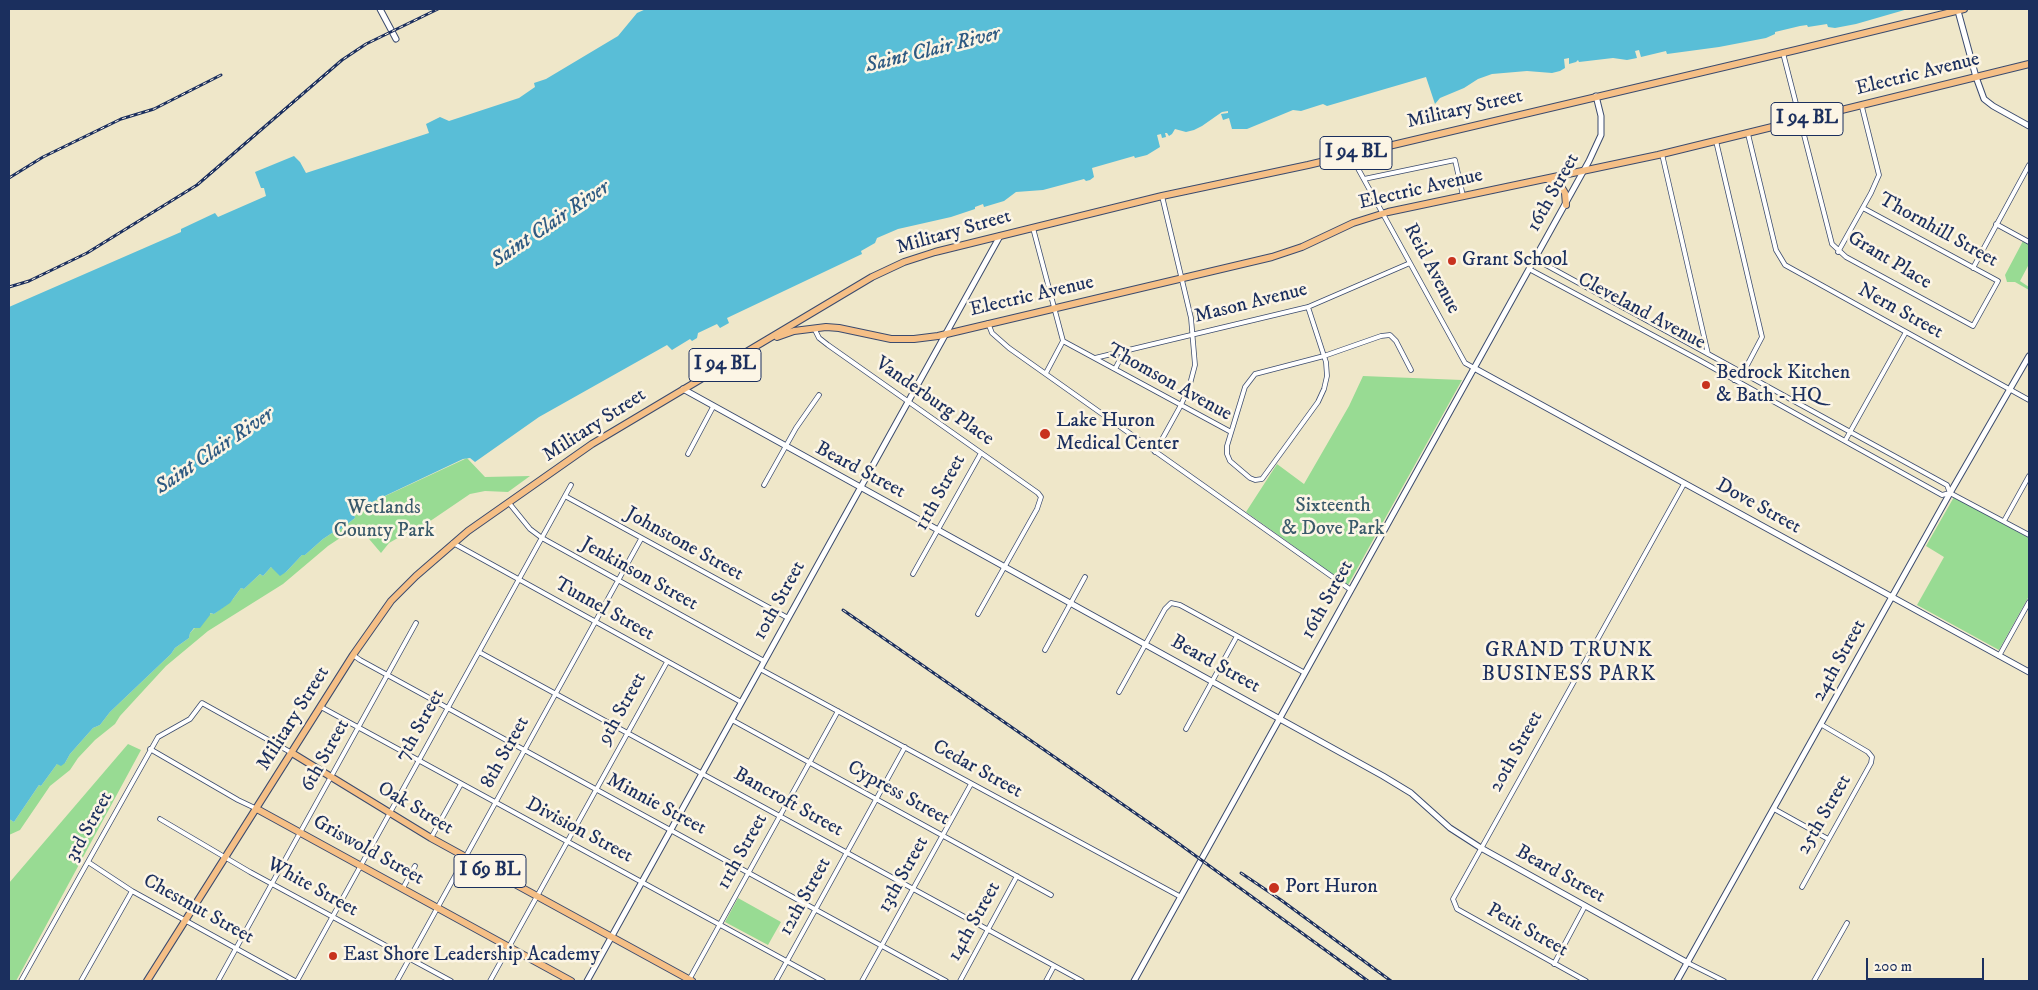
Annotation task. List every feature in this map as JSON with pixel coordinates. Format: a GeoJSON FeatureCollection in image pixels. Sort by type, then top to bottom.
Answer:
{"type":"FeatureCollection","features":[{"type":"Feature","properties":{"kind":"main road","name":"Military Street"},"geometry":{"type":"LineString","coordinates":[[147,981],[353,655],[391,601],[416,576],[453,543],[592,444],[872,277],[904,262],[935,252],[1162,196],[1350,154],[1961,10]]}},
{"type":"Feature","properties":{"kind":"main road","name":"Electric Avenue"},"geometry":{"type":"LineString","coordinates":[[766,340],[794,331],[812,328],[839,328],[897,339],[914,339],[946,334],[1291,251],[1353,223],[1383,214],[1662,154],[1862,107],[2029,64]]}},
{"type":"Feature","properties":{"kind":"main road"},"geometry":{"type":"LineString","coordinates":[[1545,179],[1555,182],[1562,188],[1565,193],[1566,205]]}},
{"type":"Feature","properties":{"kind":"main road"},"geometry":{"type":"LineString","coordinates":[[812,328],[809,317],[813,311]]}},
{"type":"Feature","properties":{"kind":"main road","name":"Oak Street"},"geometry":{"type":"LineString","coordinates":[[292,752],[331,778],[431,838],[690,981]]}},
{"type":"Feature","properties":{"kind":"main road","name":"Griswold Street"},"geometry":{"type":"LineString","coordinates":[[257,809],[571,981]]}},
{"type":"Feature","properties":{"kind":"street"},"geometry":{"type":"LineString","coordinates":[[380,9],[396,39]]}},
{"type":"Feature","properties":{"kind":"street"},"geometry":{"type":"LineString","coordinates":[[1961,10],[1976,77],[1984,98],[1988,103],[2029,126]]}},
{"type":"Feature","properties":{"kind":"street","name":"Grant Place"},"geometry":{"type":"LineString","coordinates":[[1783,53],[1830,239],[1838,252],[1973,326],[1998,281]]}},
{"type":"Feature","properties":{"kind":"street","name":"16th Street"},"geometry":{"type":"LineString","coordinates":[[1134,981],[1584,172],[1601,135],[1601,116],[1596,96]]}},
{"type":"Feature","properties":{"kind":"street"},"geometry":{"type":"LineString","coordinates":[[1838,252],[1864,208],[1879,175],[1862,107]]}},
{"type":"Feature","properties":{"kind":"street","name":"Nern Street"},"geometry":{"type":"LineString","coordinates":[[1748,134],[1777,254],[1785,265],[2029,400]]}},
{"type":"Feature","properties":{"kind":"street"},"geometry":{"type":"LineString","coordinates":[[1716,141],[1762,337],[1743,373],[1734,380]]}},
{"type":"Feature","properties":{"kind":"street","name":"Reid Avenue"},"geometry":{"type":"LineString","coordinates":[[1350,154],[1465,363],[1474,368]]}},
{"type":"Feature","properties":{"kind":"street"},"geometry":{"type":"LineString","coordinates":[[1662,154],[1708,354]]}},
{"type":"Feature","properties":{"kind":"street"},"geometry":{"type":"LineString","coordinates":[[1364,179],[1454,160],[1463,196]]}},
{"type":"Feature","properties":{"kind":"street"},"geometry":{"type":"LineString","coordinates":[[1972,268],[2029,167]]}},
{"type":"Feature","properties":{"kind":"street"},"geometry":{"type":"LineString","coordinates":[[1155,452],[1181,405],[1195,366],[1191,318],[1162,196]]}},
{"type":"Feature","properties":{"kind":"street","name":"Thornhill Street"},"geometry":{"type":"LineString","coordinates":[[1864,208],[1998,281]]}},
{"type":"Feature","properties":{"kind":"street"},"geometry":{"type":"LineString","coordinates":[[1996,224],[2029,242]]}},
{"type":"Feature","properties":{"kind":"street"},"geometry":{"type":"LineString","coordinates":[[1033,228],[1063,341],[1046,374]]}},
{"type":"Feature","properties":{"kind":"street","name":"10th Street"},"geometry":{"type":"LineString","coordinates":[[587,981],[1000,236]]}},
{"type":"Feature","properties":{"kind":"street","name":"Cleveland Avenue"},"geometry":{"type":"LineString","coordinates":[[1534,259],[1947,485],[1950,493]]}},
{"type":"Feature","properties":{"kind":"street","name":"Mason Avenue"},"geometry":{"type":"LineString","coordinates":[[1096,358],[1308,307],[1410,263]]}},
{"type":"Feature","properties":{"kind":"street","name":"Cleveland Avenue"},"geometry":{"type":"LineString","coordinates":[[1529,269],[1942,494],[1950,493],[2029,535]]}},
{"type":"Feature","properties":{"kind":"street"},"geometry":{"type":"LineString","coordinates":[[1308,307],[1324,356]]}},
{"type":"Feature","properties":{"kind":"street"},"geometry":{"type":"LineString","coordinates":[[988,323],[992,333],[1008,347],[1351,590]]}},
{"type":"Feature","properties":{"kind":"street","name":"Vanderburg Place"},"geometry":{"type":"LineString","coordinates":[[812,328],[822,341],[1034,489],[1041,497],[1037,509],[1005,566]]}},
{"type":"Feature","properties":{"kind":"street"},"geometry":{"type":"LineString","coordinates":[[1844,441],[1906,332]]}},
{"type":"Feature","properties":{"kind":"street"},"geometry":{"type":"LineString","coordinates":[[1231,432],[1245,387],[1251,376],[1261,371],[1324,356],[1384,335],[1390,335],[1396,341],[1411,370]]}},
{"type":"Feature","properties":{"kind":"street","name":"Thomson Avenue"},"geometry":{"type":"LineString","coordinates":[[1063,341],[1231,432],[1226,446],[1228,457],[1236,467],[1250,478],[1259,481],[1266,474],[1321,396],[1327,376],[1324,356]]}},
{"type":"Feature","properties":{"kind":"street"},"geometry":{"type":"LineString","coordinates":[[1115,369],[1125,350]]}},
{"type":"Feature","properties":{"kind":"street","name":"24th Street"},"geometry":{"type":"LineString","coordinates":[[1677,981],[1822,725],[1950,493],[2029,356]]}},
{"type":"Feature","properties":{"kind":"street","name":"Dove Street"},"geometry":{"type":"LineString","coordinates":[[1474,368],[2029,672]]}},
{"type":"Feature","properties":{"kind":"street","name":"Beard Street"},"geometry":{"type":"LineString","coordinates":[[683,389],[1401,786],[1450,828],[1481,848],[1724,981]]}},
{"type":"Feature","properties":{"kind":"street"},"geometry":{"type":"LineString","coordinates":[[764,485],[785,447],[819,394]]}},
{"type":"Feature","properties":{"kind":"street"},"geometry":{"type":"LineString","coordinates":[[688,454],[714,407]]}},
{"type":"Feature","properties":{"kind":"street","name":"11th Street"},"geometry":{"type":"LineString","coordinates":[[913,574],[981,453]]}},
{"type":"Feature","properties":{"kind":"street"},"geometry":{"type":"LineString","coordinates":[[2004,521],[2029,476]]}},
{"type":"Feature","properties":{"kind":"street","name":"20th Street"},"geometry":{"type":"LineString","coordinates":[[1454,905],[1454,895],[1684,484]]}},
{"type":"Feature","properties":{"kind":"street","name":"7th Street"},"geometry":{"type":"LineString","coordinates":[[296,981],[571,485]]}},
{"type":"Feature","properties":{"kind":"street","name":"Johnstone Street"},"geometry":{"type":"LineString","coordinates":[[565,496],[788,618]]}},
{"type":"Feature","properties":{"kind":"street","name":"Jenkinson Street"},"geometry":{"type":"LineString","coordinates":[[509,503],[530,529],[542,538],[764,661]]}},
{"type":"Feature","properties":{"kind":"street","name":"8th Street"},"geometry":{"type":"LineString","coordinates":[[397,981],[641,539]]}},
{"type":"Feature","properties":{"kind":"street","name":"Tunnel Street"},"geometry":{"type":"LineString","coordinates":[[453,543],[741,702]]}},
{"type":"Feature","properties":{"kind":"street"},"geometry":{"type":"LineString","coordinates":[[978,614],[1005,566]]}},
{"type":"Feature","properties":{"kind":"street"},"geometry":{"type":"LineString","coordinates":[[1045,650],[1085,577]]}},
{"type":"Feature","properties":{"kind":"street"},"geometry":{"type":"LineString","coordinates":[[1999,656],[2029,602]]}},
{"type":"Feature","properties":{"kind":"street"},"geometry":{"type":"LineString","coordinates":[[1119,692],[1168,604],[1174,603],[1305,673]]}},
{"type":"Feature","properties":{"kind":"street","name":"6th Street"},"geometry":{"type":"LineString","coordinates":[[218,981],[416,623]]}},
{"type":"Feature","properties":{"kind":"street"},"geometry":{"type":"LineString","coordinates":[[1186,729],[1237,636]]}},
{"type":"Feature","properties":{"kind":"street","name":"Bancroft Street"},"geometry":{"type":"LineString","coordinates":[[479,652],[1082,981]]}},
{"type":"Feature","properties":{"kind":"street","name":"Minnie Street"},"geometry":{"type":"LineString","coordinates":[[353,655],[946,981]]}},
{"type":"Feature","properties":{"kind":"street","name":"9th Street"},"geometry":{"type":"LineString","coordinates":[[490,981],[667,662]]}},
{"type":"Feature","properties":{"kind":"street","name":"Cedar Street"},"geometry":{"type":"LineString","coordinates":[[760,669],[1180,897]]}},
{"type":"Feature","properties":{"kind":"street","name":"3rd Street"},"geometry":{"type":"LineString","coordinates":[[21,981],[150,749],[158,737],[190,719],[202,703]]}},
{"type":"Feature","properties":{"kind":"street","name":"Oak Street"},"geometry":{"type":"LineString","coordinates":[[202,703],[292,752]]}},
{"type":"Feature","properties":{"kind":"street","name":"Division Street"},"geometry":{"type":"LineString","coordinates":[[321,707],[823,981]]}},
{"type":"Feature","properties":{"kind":"street","name":"11th Street"},"geometry":{"type":"LineString","coordinates":[[690,981],[838,711]]}},
{"type":"Feature","properties":{"kind":"street","name":"Cypress Street"},"geometry":{"type":"LineString","coordinates":[[732,720],[1050,895]]}},
{"type":"Feature","properties":{"kind":"street","name":"25th Street"},"geometry":{"type":"LineString","coordinates":[[1802,887],[1871,766],[1872,757],[1863,749],[1822,725]]}},
{"type":"Feature","properties":{"kind":"street","name":"12th Street"},"geometry":{"type":"LineString","coordinates":[[776,981],[905,747]]}},
{"type":"Feature","properties":{"kind":"street","name":"Griswold Street"},"geometry":{"type":"LineString","coordinates":[[150,749],[257,809]]}},
{"type":"Feature","properties":{"kind":"street"},"geometry":{"type":"LineString","coordinates":[[431,838],[460,784]]}},
{"type":"Feature","properties":{"kind":"street","name":"13th Street"},"geometry":{"type":"LineString","coordinates":[[862,981],[971,784]]}},
{"type":"Feature","properties":{"kind":"street"},"geometry":{"type":"LineString","coordinates":[[1774,809],[1828,839]]}},
{"type":"Feature","properties":{"kind":"street","name":"White Street"},"geometry":{"type":"LineString","coordinates":[[160,819],[226,858],[451,981]]}},
{"type":"Feature","properties":{"kind":"street","name":"Chestnut Street"},"geometry":{"type":"LineString","coordinates":[[88,862],[132,891],[296,981]]}},
{"type":"Feature","properties":{"kind":"street"},"geometry":{"type":"LineString","coordinates":[[403,888],[415,866]]}},
{"type":"Feature","properties":{"kind":"street","name":"14th Street"},"geometry":{"type":"LineString","coordinates":[[960,981],[1017,876]]}},
{"type":"Feature","properties":{"kind":"street"},"geometry":{"type":"LineString","coordinates":[[81,981],[132,891]]}},
{"type":"Feature","properties":{"kind":"street","name":"Petit Street"},"geometry":{"type":"LineString","coordinates":[[1454,905],[1586,981]]}},
{"type":"Feature","properties":{"kind":"street"},"geometry":{"type":"LineString","coordinates":[[1554,964],[1586,906]]}},
{"type":"Feature","properties":{"kind":"street"},"geometry":{"type":"LineString","coordinates":[[1814,981],[1847,923]]}},
{"type":"Feature","properties":{"kind":"street"},"geometry":{"type":"LineString","coordinates":[[1046,981],[1054,966]]}},
{"type":"Feature","properties":{"kind":"green space"},"geometry":{"type":"Polygon","coordinates":[[[2023,241],[2029,244],[2029,264],[2020,281],[2029,287],[2029,290],[2015,282],[2007,282],[2005,275],[2023,241]]]}},
{"type":"Feature","properties":{"kind":"green space","name":"Sixteenth & Dove Park"},"geometry":{"type":"Polygon","coordinates":[[[1363,376],[1462,380],[1348,585],[1246,512],[1277,464],[1304,484],[1349,406],[1363,376]]]}},
{"type":"Feature","properties":{"kind":"green space","name":"Wetlands County Park"},"geometry":{"type":"Polygon","coordinates":[[[467,458],[485,477],[530,476],[508,492],[485,491],[470,494],[420,528],[417,527],[389,543],[381,553],[358,526],[328,546],[283,584],[208,631],[166,666],[120,716],[115,724],[95,740],[78,758],[70,770],[50,786],[20,830],[9,835],[9,819],[14,822],[39,785],[41,786],[57,764],[65,763],[70,754],[93,728],[100,725],[110,712],[175,648],[189,638],[190,633],[209,613],[214,614],[233,599],[241,588],[244,589],[260,574],[263,576],[271,567],[283,573],[286,572],[302,555],[305,555],[323,539],[337,532],[355,518],[353,511],[467,458]]]}},
{"type":"Feature","properties":{"kind":"green space"},"geometry":{"type":"Polygon","coordinates":[[[1954,497],[2029,538],[2029,596],[1999,650],[1917,605],[1944,557],[1926,546],[1954,497]]]}},
{"type":"Feature","properties":{"kind":"green space"},"geometry":{"type":"Polygon","coordinates":[[[128,744],[141,750],[16,981],[9,981],[9,883],[128,744]]]}},
{"type":"Feature","properties":{"kind":"green space"},"geometry":{"type":"Polygon","coordinates":[[[738,898],[781,922],[768,945],[725,922],[738,898]]]}},
{"type":"Feature","properties":{"kind":"water","name":"Saint Clair River"},"geometry":{"type":"Polygon","coordinates":[[[646,9],[1908,9],[1835,28],[1828,27],[1827,24],[1808,27],[1807,25],[1800,26],[1775,32],[1775,34],[1766,38],[1719,47],[1667,54],[1666,51],[1641,57],[1639,50],[1635,51],[1637,58],[1627,60],[1613,58],[1579,62],[1578,60],[1569,64],[1569,58],[1564,59],[1565,68],[1560,71],[1552,73],[1527,71],[1492,74],[1440,98],[1435,104],[1426,77],[1327,106],[1323,104],[1301,111],[1293,110],[1247,129],[1232,129],[1229,118],[1223,120],[1221,114],[1228,113],[1228,111],[1222,112],[1194,130],[1186,132],[1175,129],[1169,136],[1165,133],[1166,137],[1162,138],[1161,134],[1157,135],[1160,147],[1147,155],[1135,158],[1134,156],[1092,168],[1094,177],[1090,180],[1086,181],[1084,179],[1043,190],[1016,192],[1004,201],[984,207],[983,204],[975,207],[975,209],[951,217],[898,229],[877,238],[875,243],[861,251],[862,254],[727,318],[729,323],[720,328],[717,324],[698,333],[697,338],[692,341],[690,339],[672,350],[667,345],[539,417],[475,462],[470,458],[463,459],[353,511],[355,518],[337,532],[323,539],[305,555],[302,555],[286,572],[280,576],[271,567],[263,576],[260,574],[244,589],[241,588],[230,603],[214,614],[210,613],[200,628],[194,628],[189,638],[175,648],[110,712],[100,725],[93,728],[70,754],[65,763],[61,766],[57,764],[41,786],[39,785],[14,822],[9,819],[9,307],[181,232],[181,229],[215,213],[218,217],[266,196],[264,188],[261,188],[255,172],[294,156],[306,173],[429,133],[426,124],[440,117],[449,121],[519,98],[535,87],[534,83],[546,79],[618,36],[637,13],[646,9]]]}},
{"type":"Feature","properties":{"kind":"railway"},"geometry":{"type":"LineString","coordinates":[[9,287],[29,281],[87,253],[197,185],[342,60],[366,44],[438,9]]}},
{"type":"Feature","properties":{"kind":"railway"},"geometry":{"type":"LineString","coordinates":[[9,178],[43,157],[121,119],[154,109],[221,75]]}},
{"type":"Feature","properties":{"kind":"railway"},"geometry":{"type":"LineString","coordinates":[[843,610],[1171,838],[1368,981]]}},
{"type":"Feature","properties":{"kind":"railway"},"geometry":{"type":"LineString","coordinates":[[1241,873],[1391,981]]}},
{"type":"Feature","properties":{"kind":"place","name":"Grant School"},"geometry":{"type":"Point","coordinates":[1452,261]}},
{"type":"Feature","properties":{"kind":"place","name":"Bedrock Kitchen & Bath - HQ"},"geometry":{"type":"Point","coordinates":[1706,385]}},
{"type":"Feature","properties":{"kind":"place","name":"Lake Huron Medical Center"},"geometry":{"type":"Point","coordinates":[1045,434]}},
{"type":"Feature","properties":{"kind":"place","name":"Port Huron"},"geometry":{"type":"Point","coordinates":[1274,888]}},
{"type":"Feature","properties":{"kind":"place","name":"East Shore Leadership Academy"},"geometry":{"type":"Point","coordinates":[333,956]}},
{"type":"Feature","properties":{"kind":"district","name":"GRAND TRUNK BUSINESS PARK"},"geometry":{"type":"Point","coordinates":[1569,664]}}]}
